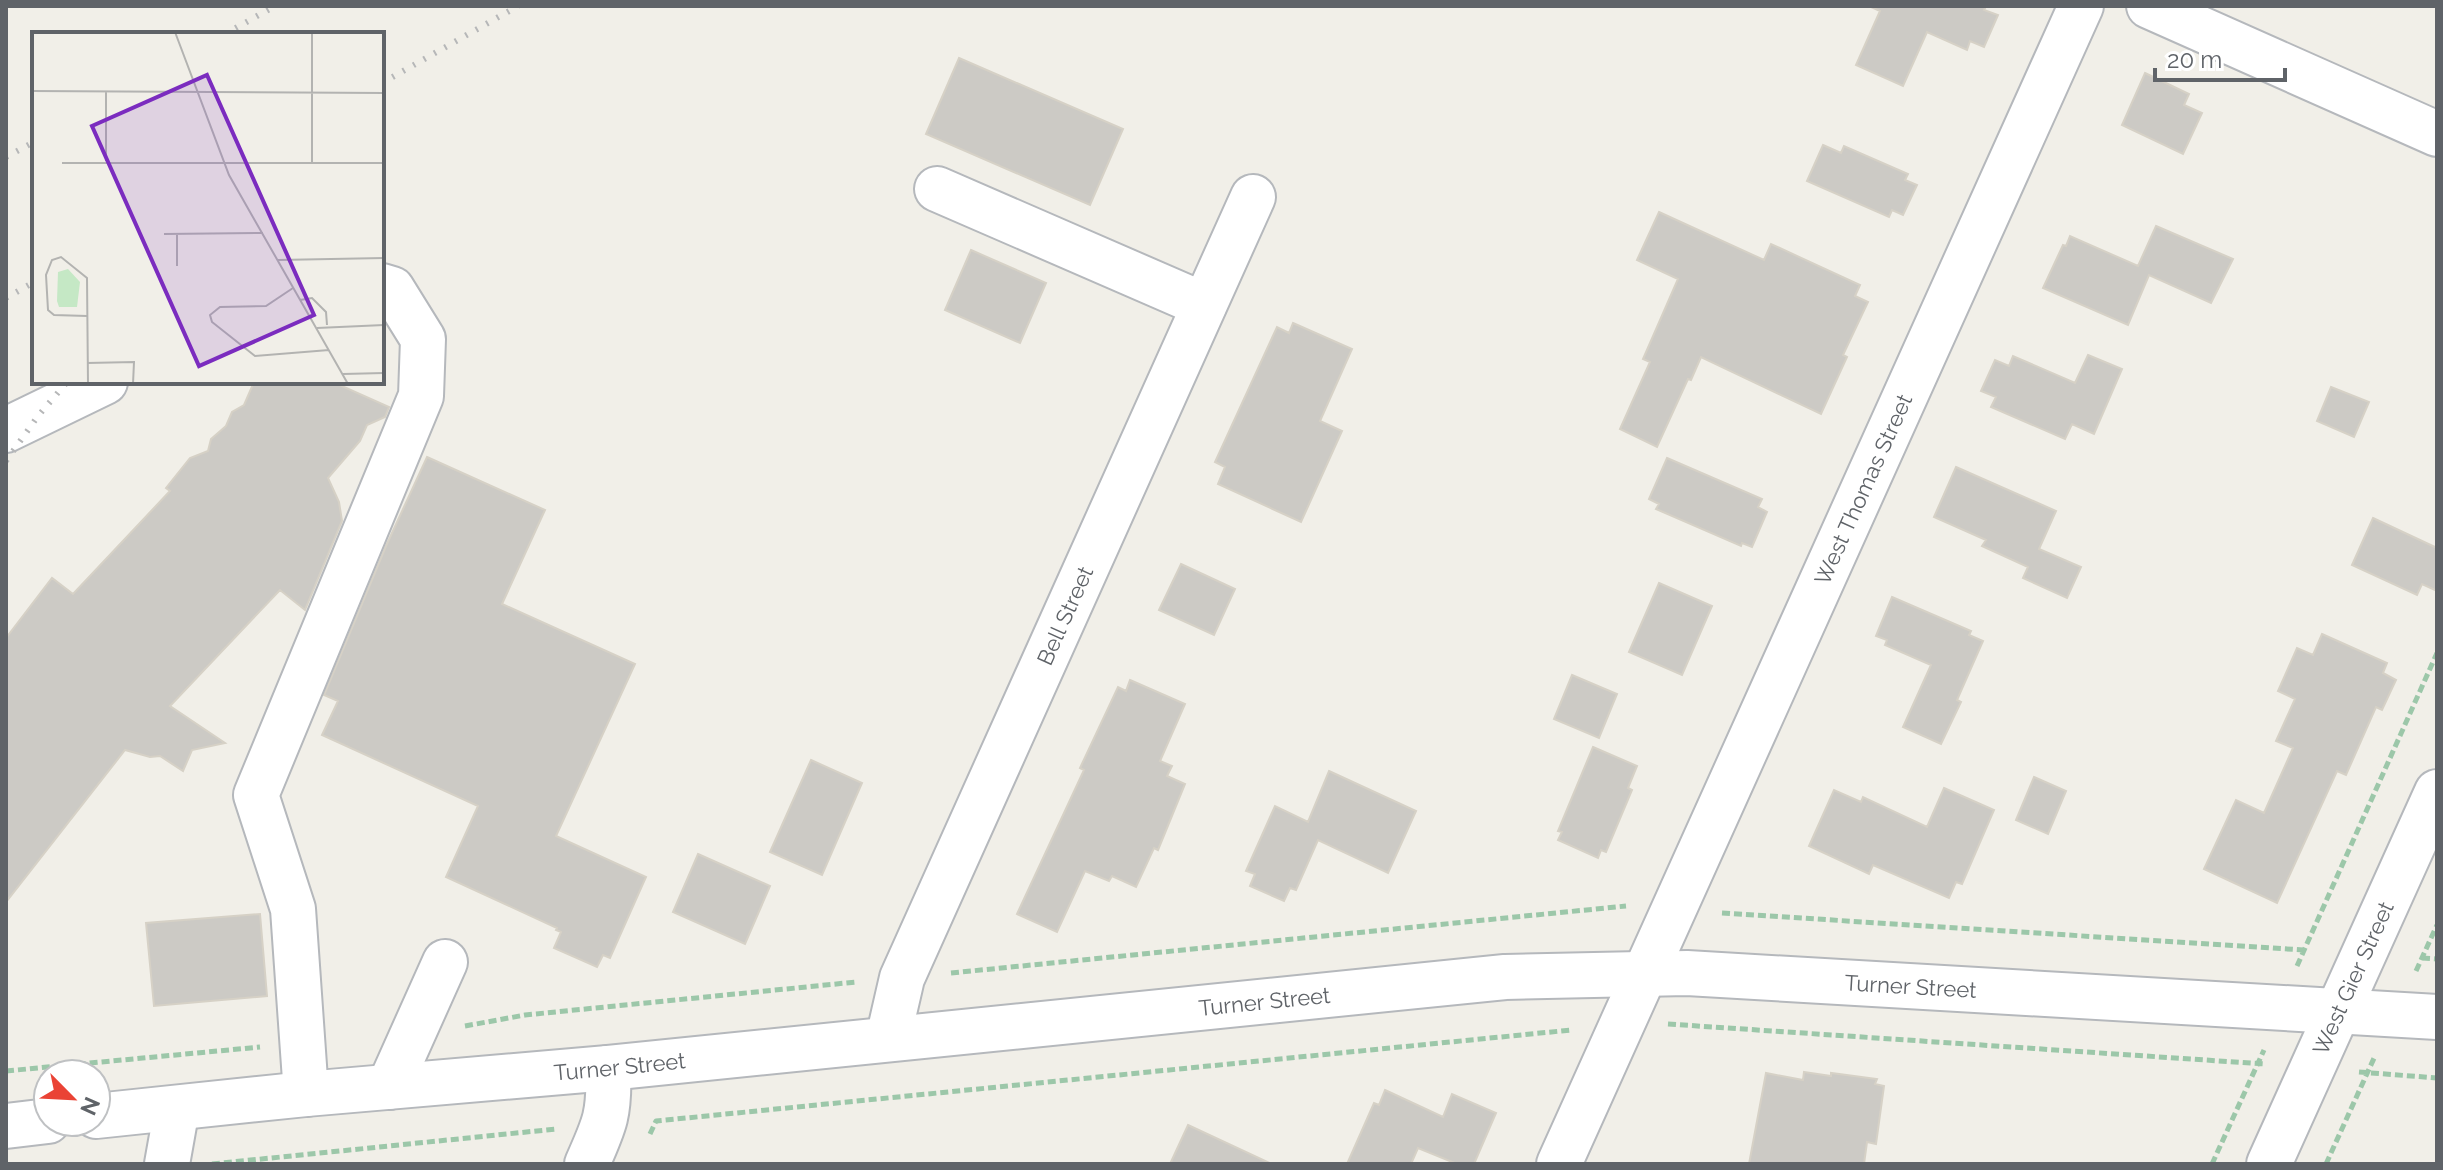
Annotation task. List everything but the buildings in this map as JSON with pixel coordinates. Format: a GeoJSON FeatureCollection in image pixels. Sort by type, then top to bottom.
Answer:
{"type":"FeatureCollection","features":[{"type":"Feature","properties":{"kind":"street","name":"West Thomas Street"},"geometry":{"type":"LineString","coordinates":[[1559,1164],[2081,6]]}},
{"type":"Feature","properties":{"kind":"street"},"geometry":{"type":"LineString","coordinates":[[2149,6],[2437,134]]}},
{"type":"Feature","properties":{"kind":"street"},"geometry":{"type":"LineString","coordinates":[[937,189],[1204,305]]}},
{"type":"Feature","properties":{"kind":"street","name":"Bell Street"},"geometry":{"type":"LineString","coordinates":[[888,1039],[902,978],[1253,197]]}},
{"type":"Feature","properties":{"kind":"street"},"geometry":{"type":"LineString","coordinates":[[306,1094],[293,909],[256,795],[421,396],[423,339],[392,289],[384,287]]}},
{"type":"Feature","properties":{"kind":"street"},"geometry":{"type":"LineString","coordinates":[[6,430],[101,384]]}},
{"type":"Feature","properties":{"kind":"street","name":"West Gier Street"},"geometry":{"type":"LineString","coordinates":[[2269,1164],[2437,792]]}},
{"type":"Feature","properties":{"kind":"street"},"geometry":{"type":"LineString","coordinates":[[389,1087],[445,962]]}},
{"type":"Feature","properties":{"kind":"street","name":"Turner Street"},"geometry":{"type":"LineString","coordinates":[[112,1114],[608,1068],[1505,977],[1687,973],[2437,1017]]}},
{"type":"Feature","properties":{"kind":"street"},"geometry":{"type":"LineString","coordinates":[[570,1152],[605,1125],[610,1103],[608,1068]]}},
{"type":"Feature","properties":{"kind":"street"},"geometry":{"type":"LineString","coordinates":[[167,1164],[177,1108]]}},
{"type":"Feature","properties":{"kind":"street"},"geometry":{"type":"LineString","coordinates":[[6,1126],[32,1123]]}},
{"type":"Feature","properties":{"kind":"path"},"geometry":{"type":"LineString","coordinates":[[2212,1164],[2258,1063],[2303,950],[2437,653]]}},
{"type":"Feature","properties":{"kind":"path"},"geometry":{"type":"LineString","coordinates":[[956,959],[950,973],[1627,906]]}},
{"type":"Feature","properties":{"kind":"path"},"geometry":{"type":"LineString","coordinates":[[1714,912],[2303,950]]}},
{"type":"Feature","properties":{"kind":"path"},"geometry":{"type":"LineString","coordinates":[[2422,958],[2437,959]]}},
{"type":"Feature","properties":{"kind":"path"},"geometry":{"type":"LineString","coordinates":[[1663,1024],[2258,1063],[2437,1078]]}},
{"type":"Feature","properties":{"kind":"path"},"geometry":{"type":"LineString","coordinates":[[656,1121],[1571,1030]]}},
{"type":"Feature","properties":{"kind":"path"},"geometry":{"type":"LineString","coordinates":[[211,1164],[558,1128],[570,1152]]}},
{"type":"Feature","properties":{"kind":"railway"},"geometry":{"type":"LineString","coordinates":[[229,32],[275,6]]}},
{"type":"Feature","properties":{"kind":"railway"},"geometry":{"type":"LineString","coordinates":[[384,82],[518,6]]}},
{"type":"Feature","properties":{"kind":"railway"},"geometry":{"type":"LineString","coordinates":[[6,157],[32,143]]}},
{"type":"Feature","properties":{"kind":"railway"},"geometry":{"type":"LineString","coordinates":[[6,298],[32,283]]}},
{"type":"Feature","properties":{"kind":"railway"},"geometry":{"type":"LineString","coordinates":[[6,461],[65,384]]}}]}
